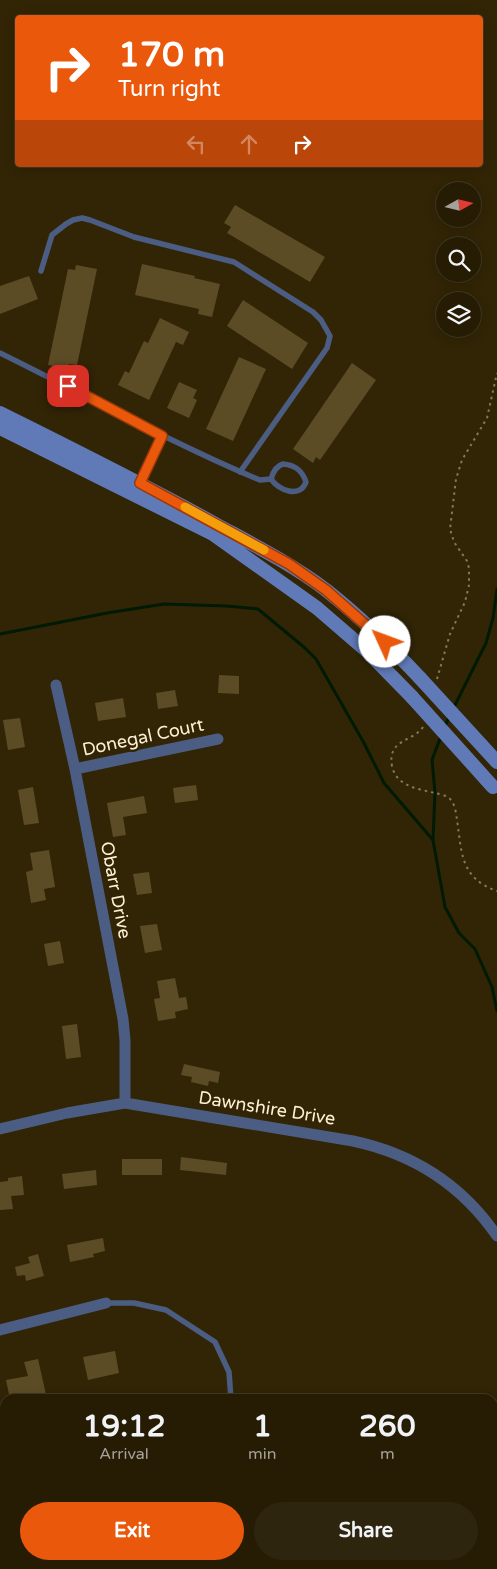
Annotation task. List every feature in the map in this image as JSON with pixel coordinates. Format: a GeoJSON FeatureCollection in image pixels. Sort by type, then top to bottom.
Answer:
{"type":"FeatureCollection","features":[{"type":"Feature","properties":{"kind":"main road"},"geometry":{"type":"LineString","coordinates":[[0,414],[138,489],[289,564],[363,621],[396,652],[497,762]]}},
{"type":"Feature","properties":{"kind":"main road"},"geometry":{"type":"LineString","coordinates":[[0,428],[138,489],[213,534],[317,608],[368,652],[412,697],[495,789]]}},
{"type":"Feature","properties":{"kind":"street","name":"Obarr Drive"},"geometry":{"type":"LineString","coordinates":[[56,685],[123,1019],[126,1050],[125,1103]]}},
{"type":"Feature","properties":{"kind":"street","name":"Donegal Court"},"geometry":{"type":"LineString","coordinates":[[74,769],[218,739]]}},
{"type":"Feature","properties":{"kind":"street","name":"Dawnshire Drive"},"geometry":{"type":"LineString","coordinates":[[0,1129],[67,1113],[125,1103],[353,1140],[377,1146],[408,1158],[446,1182],[477,1210],[497,1236]]}},
{"type":"Feature","properties":{"kind":"street"},"geometry":{"type":"LineString","coordinates":[[0,1330],[106,1303]]}},
{"type":"Feature","properties":{"kind":"lane"},"geometry":{"type":"LineString","coordinates":[[41,272],[52,236],[72,220],[82,218],[134,236],[234,262],[313,312],[321,320],[330,336],[327,348],[240,472]]}},
{"type":"Feature","properties":{"kind":"lane"},"geometry":{"type":"LineString","coordinates":[[0,353],[162,436],[260,480],[271,479]]}},
{"type":"Feature","properties":{"kind":"lane"},"geometry":{"type":"LineString","coordinates":[[138,489],[162,436]]}},
{"type":"Feature","properties":{"kind":"lane"},"geometry":{"type":"LineString","coordinates":[[288,464],[300,470],[306,482],[302,489],[294,493],[274,484],[271,479],[280,465],[288,464]]}},
{"type":"Feature","properties":{"kind":"lane"},"geometry":{"type":"LineString","coordinates":[[106,1303],[134,1303],[166,1310],[215,1342],[229,1372],[231,1394]]}},
{"type":"Feature","properties":{"kind":"path"},"geometry":{"type":"LineString","coordinates":[[435,684],[450,634],[465,602],[469,585],[467,561],[454,542],[450,529],[456,479],[462,460],[487,418],[497,373]]}},
{"type":"Feature","properties":{"kind":"path"},"geometry":{"type":"LineString","coordinates":[[422,727],[417,733],[396,746],[392,757],[395,774],[402,782],[450,799],[454,807],[461,848],[469,872],[481,885],[497,891]]}},
{"type":"Feature","properties":{"kind":"building"},"geometry":{"type":"Polygon","coordinates":[[[235,205],[325,257],[310,282],[227,233],[231,227],[224,223],[235,205]]]}},
{"type":"Feature","properties":{"kind":"building"},"geometry":{"type":"Polygon","coordinates":[[[142,264],[195,276],[194,278],[220,284],[212,317],[198,314],[199,309],[135,295],[142,264]]]}},
{"type":"Feature","properties":{"kind":"building"},"geometry":{"type":"Polygon","coordinates":[[[76,265],[97,269],[77,365],[69,364],[68,369],[48,365],[68,269],[75,270],[76,265]]]}},
{"type":"Feature","properties":{"kind":"building"},"geometry":{"type":"Polygon","coordinates":[[[29,276],[38,299],[0,314],[0,286],[29,276]]]}},
{"type":"Feature","properties":{"kind":"building"},"geometry":{"type":"Polygon","coordinates":[[[243,300],[308,343],[292,369],[227,326],[243,300]]]}},
{"type":"Feature","properties":{"kind":"building"},"geometry":{"type":"Polygon","coordinates":[[[160,318],[189,332],[183,345],[176,342],[149,400],[118,385],[125,371],[129,373],[144,341],[148,343],[160,318]]]}},
{"type":"Feature","properties":{"kind":"building"},"geometry":{"type":"Polygon","coordinates":[[[239,357],[266,369],[233,441],[206,429],[239,357]]]}},
{"type":"Feature","properties":{"kind":"building"},"geometry":{"type":"Polygon","coordinates":[[[352,363],[376,380],[320,460],[316,457],[313,463],[293,449],[352,363]]]}},
{"type":"Feature","properties":{"kind":"building"},"geometry":{"type":"Polygon","coordinates":[[[179,382],[197,390],[193,398],[197,400],[189,418],[167,408],[179,382]]]}},
{"type":"Feature","properties":{"kind":"building"},"geometry":{"type":"Polygon","coordinates":[[[219,675],[239,676],[239,694],[218,693],[219,675]]]}},
{"type":"Feature","properties":{"kind":"building"},"geometry":{"type":"Polygon","coordinates":[[[175,690],[178,706],[158,709],[156,693],[175,690]]]}},
{"type":"Feature","properties":{"kind":"building"},"geometry":{"type":"Polygon","coordinates":[[[123,698],[126,717],[98,721],[95,703],[123,698]]]}},
{"type":"Feature","properties":{"kind":"building"},"geometry":{"type":"Polygon","coordinates":[[[20,718],[25,747],[8,750],[3,720],[20,718]]]}},
{"type":"Feature","properties":{"kind":"building"},"geometry":{"type":"Polygon","coordinates":[[[196,785],[198,800],[175,803],[173,788],[196,785]]]}},
{"type":"Feature","properties":{"kind":"building"},"geometry":{"type":"Polygon","coordinates":[[[33,787],[39,823],[24,825],[18,790],[33,787]]]}},
{"type":"Feature","properties":{"kind":"building"},"geometry":{"type":"Polygon","coordinates":[[[144,796],[147,813],[123,817],[126,835],[113,837],[107,803],[144,796]]]}},
{"type":"Feature","properties":{"kind":"building"},"geometry":{"type":"Polygon","coordinates":[[[49,850],[55,887],[44,889],[46,900],[31,903],[26,872],[33,870],[30,853],[49,850]]]}},
{"type":"Feature","properties":{"kind":"building"},"geometry":{"type":"Polygon","coordinates":[[[149,872],[152,893],[137,895],[133,874],[149,872]]]}},
{"type":"Feature","properties":{"kind":"building"},"geometry":{"type":"Polygon","coordinates":[[[157,924],[162,950],[145,953],[140,926],[157,924]]]}},
{"type":"Feature","properties":{"kind":"building"},"geometry":{"type":"Polygon","coordinates":[[[60,941],[64,963],[48,966],[44,944],[60,941]]]}},
{"type":"Feature","properties":{"kind":"building"},"geometry":{"type":"Polygon","coordinates":[[[175,978],[179,998],[186,997],[188,1009],[175,1012],[176,1018],[158,1021],[154,999],[160,998],[157,981],[175,978]]]}},
{"type":"Feature","properties":{"kind":"building"},"geometry":{"type":"Polygon","coordinates":[[[77,1024],[81,1057],[66,1059],[62,1026],[77,1024]]]}},
{"type":"Feature","properties":{"kind":"building"},"geometry":{"type":"Polygon","coordinates":[[[184,1064],[220,1072],[218,1083],[209,1081],[208,1086],[191,1082],[192,1077],[181,1075],[184,1064]]]}},
{"type":"Feature","properties":{"kind":"building"},"geometry":{"type":"Polygon","coordinates":[[[181,1157],[227,1163],[226,1175],[180,1170],[181,1157]]]}},
{"type":"Feature","properties":{"kind":"building"},"geometry":{"type":"Polygon","coordinates":[[[122,1159],[162,1159],[162,1175],[122,1175],[122,1159]]]}},
{"type":"Feature","properties":{"kind":"building"},"geometry":{"type":"Polygon","coordinates":[[[96,1170],[97,1185],[64,1189],[62,1174],[96,1170]]]}},
{"type":"Feature","properties":{"kind":"building"},"geometry":{"type":"Polygon","coordinates":[[[22,1176],[24,1195],[11,1196],[13,1209],[0,1210],[0,1182],[8,1181],[8,1178],[22,1176]]]}},
{"type":"Feature","properties":{"kind":"building"},"geometry":{"type":"Polygon","coordinates":[[[103,1238],[105,1251],[93,1254],[94,1257],[70,1262],[67,1245],[103,1238]]]}},
{"type":"Feature","properties":{"kind":"building"},"geometry":{"type":"Polygon","coordinates":[[[38,1254],[44,1276],[26,1281],[25,1275],[17,1276],[15,1267],[30,1263],[28,1257],[38,1254]]]}},
{"type":"Feature","properties":{"kind":"building"},"geometry":{"type":"Polygon","coordinates":[[[115,1351],[119,1373],[88,1380],[83,1357],[115,1351]]]}},
{"type":"Feature","properties":{"kind":"building"},"geometry":{"type":"Polygon","coordinates":[[[38,1359],[46,1394],[9,1394],[6,1380],[28,1376],[24,1362],[38,1359]]]}},
{"type":"Feature","properties":{"kind":"waterway"},"geometry":{"type":"LineString","coordinates":[[454,707],[486,643],[493,618],[497,589]]}},
{"type":"Feature","properties":{"kind":"waterway"},"geometry":{"type":"LineString","coordinates":[[0,634],[164,604],[258,609],[316,659],[364,743],[384,783],[433,840]]}},
{"type":"Feature","properties":{"kind":"waterway"},"geometry":{"type":"LineString","coordinates":[[444,728],[450,715]]}},
{"type":"Feature","properties":{"kind":"waterway"},"geometry":{"type":"LineString","coordinates":[[441,736],[432,760],[435,792],[433,840],[445,907],[459,933],[475,949],[492,987],[497,1011]]}},
{"type":"Feature","properties":{"kind":"slow traffic"},"geometry":{"type":"LineString","coordinates":[[185,507],[264,550]]}},
{"type":"Feature","properties":{"kind":"route"},"geometry":{"type":"LineString","coordinates":[[68,386],[162,436],[140,483],[289,564],[326,590],[385,642]]}}]}
